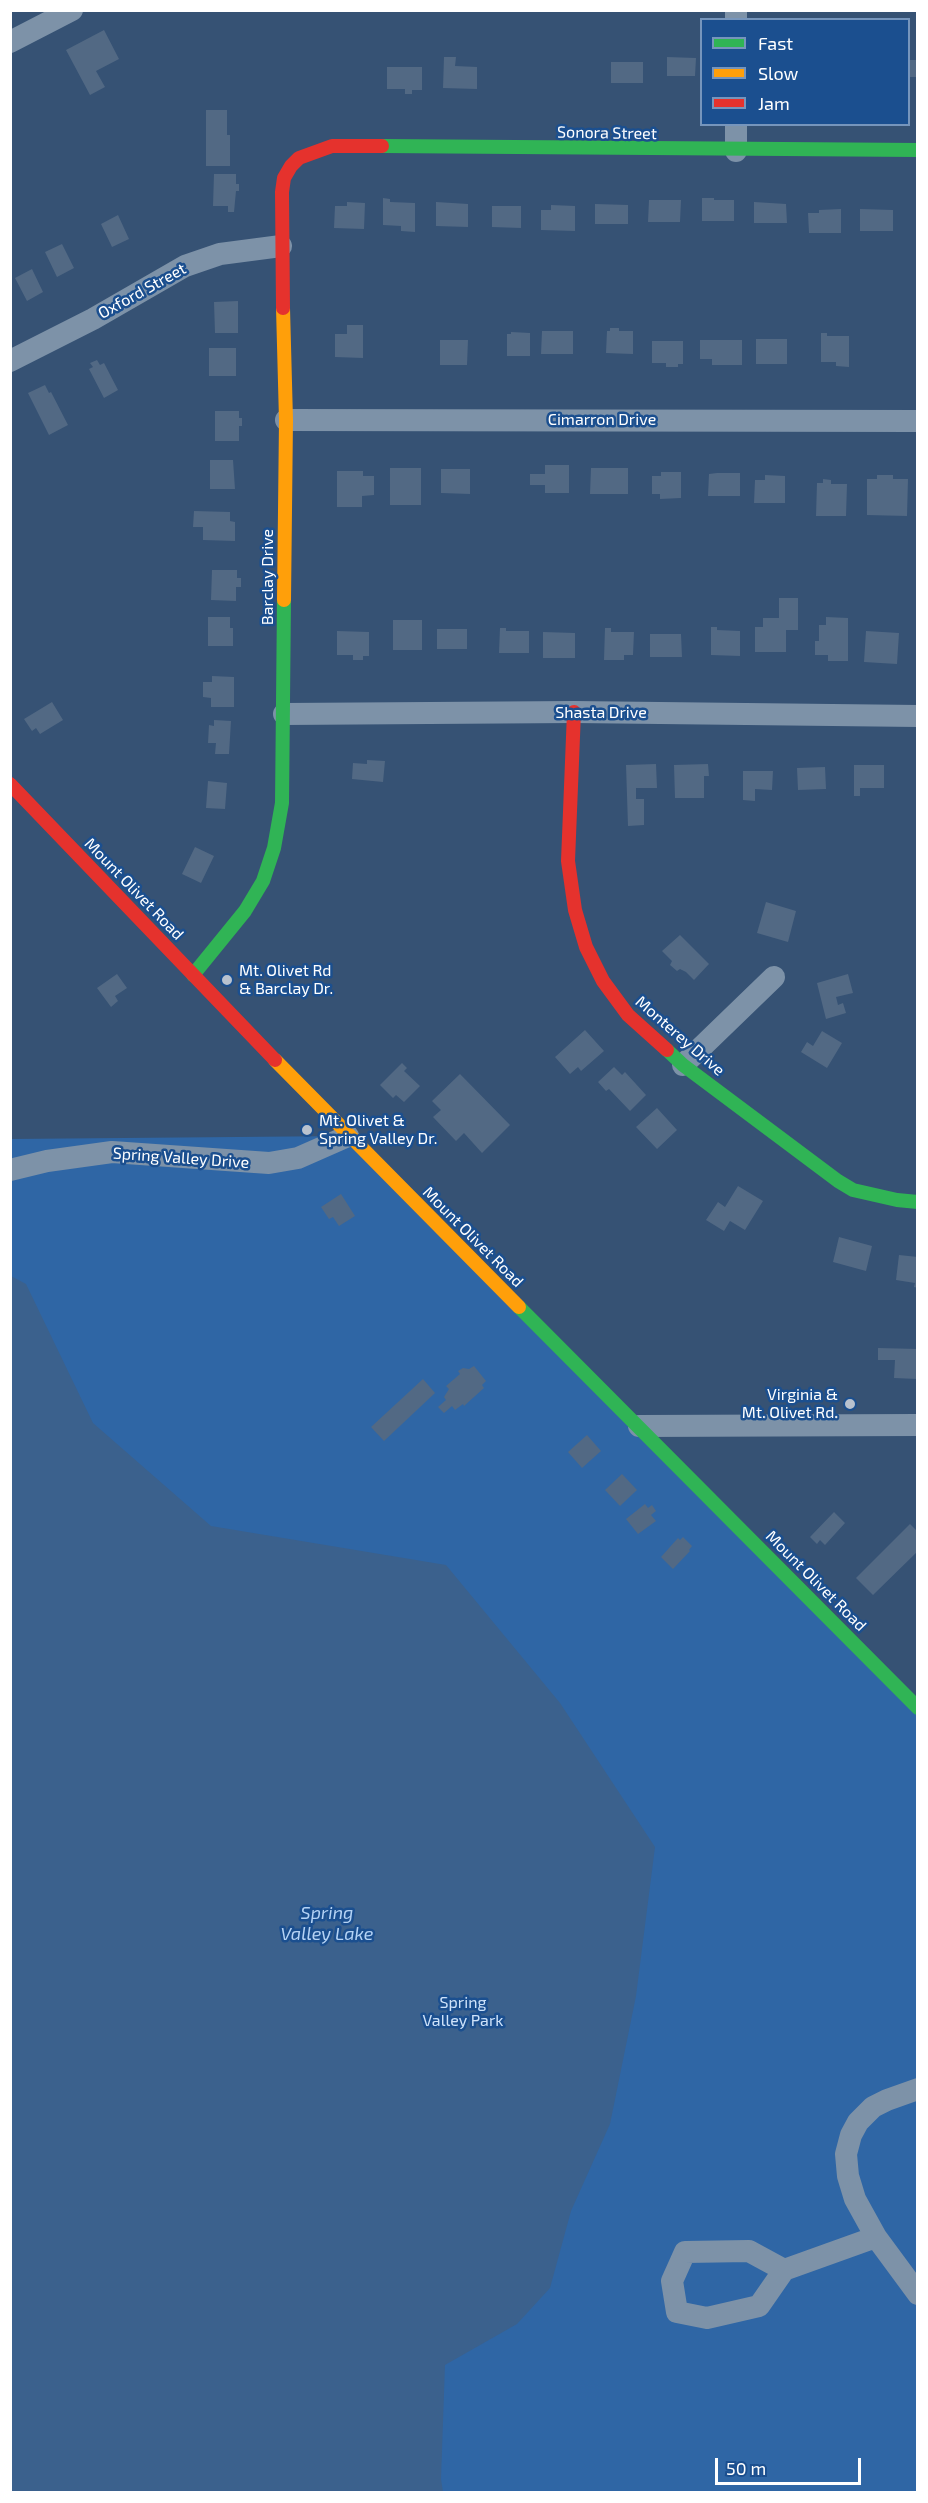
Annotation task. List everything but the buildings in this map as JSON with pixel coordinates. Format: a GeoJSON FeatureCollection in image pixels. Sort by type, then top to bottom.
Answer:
{"type":"FeatureCollection","features":[{"type":"Feature","properties":{"kind":"street"},"geometry":{"type":"LineString","coordinates":[[10,42],[72,10]]}},
{"type":"Feature","properties":{"kind":"street"},"geometry":{"type":"LineString","coordinates":[[736,126],[736,151]]}},
{"type":"Feature","properties":{"kind":"street","name":"Sonora Street"},"geometry":{"type":"LineString","coordinates":[[299,158],[332,146],[736,151],[918,150]]}},
{"type":"Feature","properties":{"kind":"street","name":"Barclay Drive"},"geometry":{"type":"LineString","coordinates":[[193,975],[245,911],[263,881],[274,848],[282,803],[286,420],[281,246],[284,178],[299,158]]}},
{"type":"Feature","properties":{"kind":"street","name":"Oxford Street"},"geometry":{"type":"LineString","coordinates":[[10,362],[93,319],[184,266],[220,254],[281,246]]}},
{"type":"Feature","properties":{"kind":"street","name":"Cimarron Drive"},"geometry":{"type":"LineString","coordinates":[[286,420],[918,421]]}},
{"type":"Feature","properties":{"kind":"street","name":"Shasta Drive"},"geometry":{"type":"LineString","coordinates":[[284,714],[574,712],[918,716]]}},
{"type":"Feature","properties":{"kind":"street","name":"Monterey Drive"},"geometry":{"type":"LineString","coordinates":[[574,712],[568,861],[575,910],[586,947],[603,981],[628,1015],[683,1065],[853,1190],[897,1200],[918,1202]]}},
{"type":"Feature","properties":{"kind":"street","name":"Mount Olivet Road"},"geometry":{"type":"LineString","coordinates":[[10,784],[348,1136],[918,1708]]}},
{"type":"Feature","properties":{"kind":"street"},"geometry":{"type":"LineString","coordinates":[[683,1065],[774,977]]}},
{"type":"Feature","properties":{"kind":"street","name":"Spring Valley Drive"},"geometry":{"type":"LineString","coordinates":[[10,1170],[47,1161],[112,1152],[269,1163],[298,1158],[348,1136]]}},
{"type":"Feature","properties":{"kind":"street"},"geometry":{"type":"LineString","coordinates":[[639,1426],[918,1425]]}},
{"type":"Feature","properties":{"kind":"street"},"geometry":{"type":"LineString","coordinates":[[918,2089],[873,2107],[858,2122],[851,2135],[846,2154],[848,2176],[855,2199],[876,2237],[918,2294]]}},
{"type":"Feature","properties":{"kind":"street"},"geometry":{"type":"LineString","coordinates":[[784,2270],[749,2251],[685,2252],[672,2281],[677,2312],[707,2318],[759,2306],[784,2270],[876,2237]]}},
{"type":"Feature","properties":{"kind":"green space","name":"Spring Valley Park"},"geometry":{"type":"Polygon","coordinates":[[[348,1136],[917,1704],[917,2492],[11,2492],[10,1139],[348,1136]]]}},
{"type":"Feature","properties":{"kind":"water","name":"Spring Valley Lake"},"geometry":{"type":"Polygon","coordinates":[[[11,1276],[26,1284],[93,1423],[211,1526],[446,1565],[560,1703],[655,1847],[636,1996],[610,2124],[571,2211],[550,2288],[517,2324],[445,2365],[441,2479],[443,2492],[11,2492],[11,1276]]]}},
{"type":"Feature","properties":{"kind":"traffic: fast"},"geometry":{"type":"LineString","coordinates":[[382,146],[918,150]]}},
{"type":"Feature","properties":{"kind":"traffic: fast"},"geometry":{"type":"LineString","coordinates":[[193,975],[245,911],[263,881],[274,848],[282,803],[284,600]]}},
{"type":"Feature","properties":{"kind":"traffic: fast"},"geometry":{"type":"LineString","coordinates":[[667,1050],[683,1065],[838,1181],[853,1190],[897,1200],[918,1202]]}},
{"type":"Feature","properties":{"kind":"traffic: fast"},"geometry":{"type":"LineString","coordinates":[[519,1307],[918,1708]]}},
{"type":"Feature","properties":{"kind":"traffic: slow"},"geometry":{"type":"LineString","coordinates":[[283,308],[286,420],[284,600]]}},
{"type":"Feature","properties":{"kind":"traffic: slow"},"geometry":{"type":"LineString","coordinates":[[275,1060],[519,1307]]}},
{"type":"Feature","properties":{"kind":"traffic: jam"},"geometry":{"type":"LineString","coordinates":[[283,308],[282,192],[284,178],[291,166],[299,158],[332,146],[382,146]]}},
{"type":"Feature","properties":{"kind":"traffic: jam"},"geometry":{"type":"LineString","coordinates":[[574,712],[568,861],[575,910],[586,947],[603,981],[628,1015],[667,1050]]}},
{"type":"Feature","properties":{"kind":"traffic: jam"},"geometry":{"type":"LineString","coordinates":[[10,784],[275,1060]]}},
{"type":"Feature","properties":{"kind":"place","name":"Mt. Olivet Rd & Barclay Dr."},"geometry":{"type":"Point","coordinates":[227,980]}},
{"type":"Feature","properties":{"kind":"place","name":"Mt. Olivet & Spring Valley Dr."},"geometry":{"type":"Point","coordinates":[307,1130]}},
{"type":"Feature","properties":{"kind":"place","name":"Virginia & Mt. Olivet Rd."},"geometry":{"type":"Point","coordinates":[850,1404]}}]}
